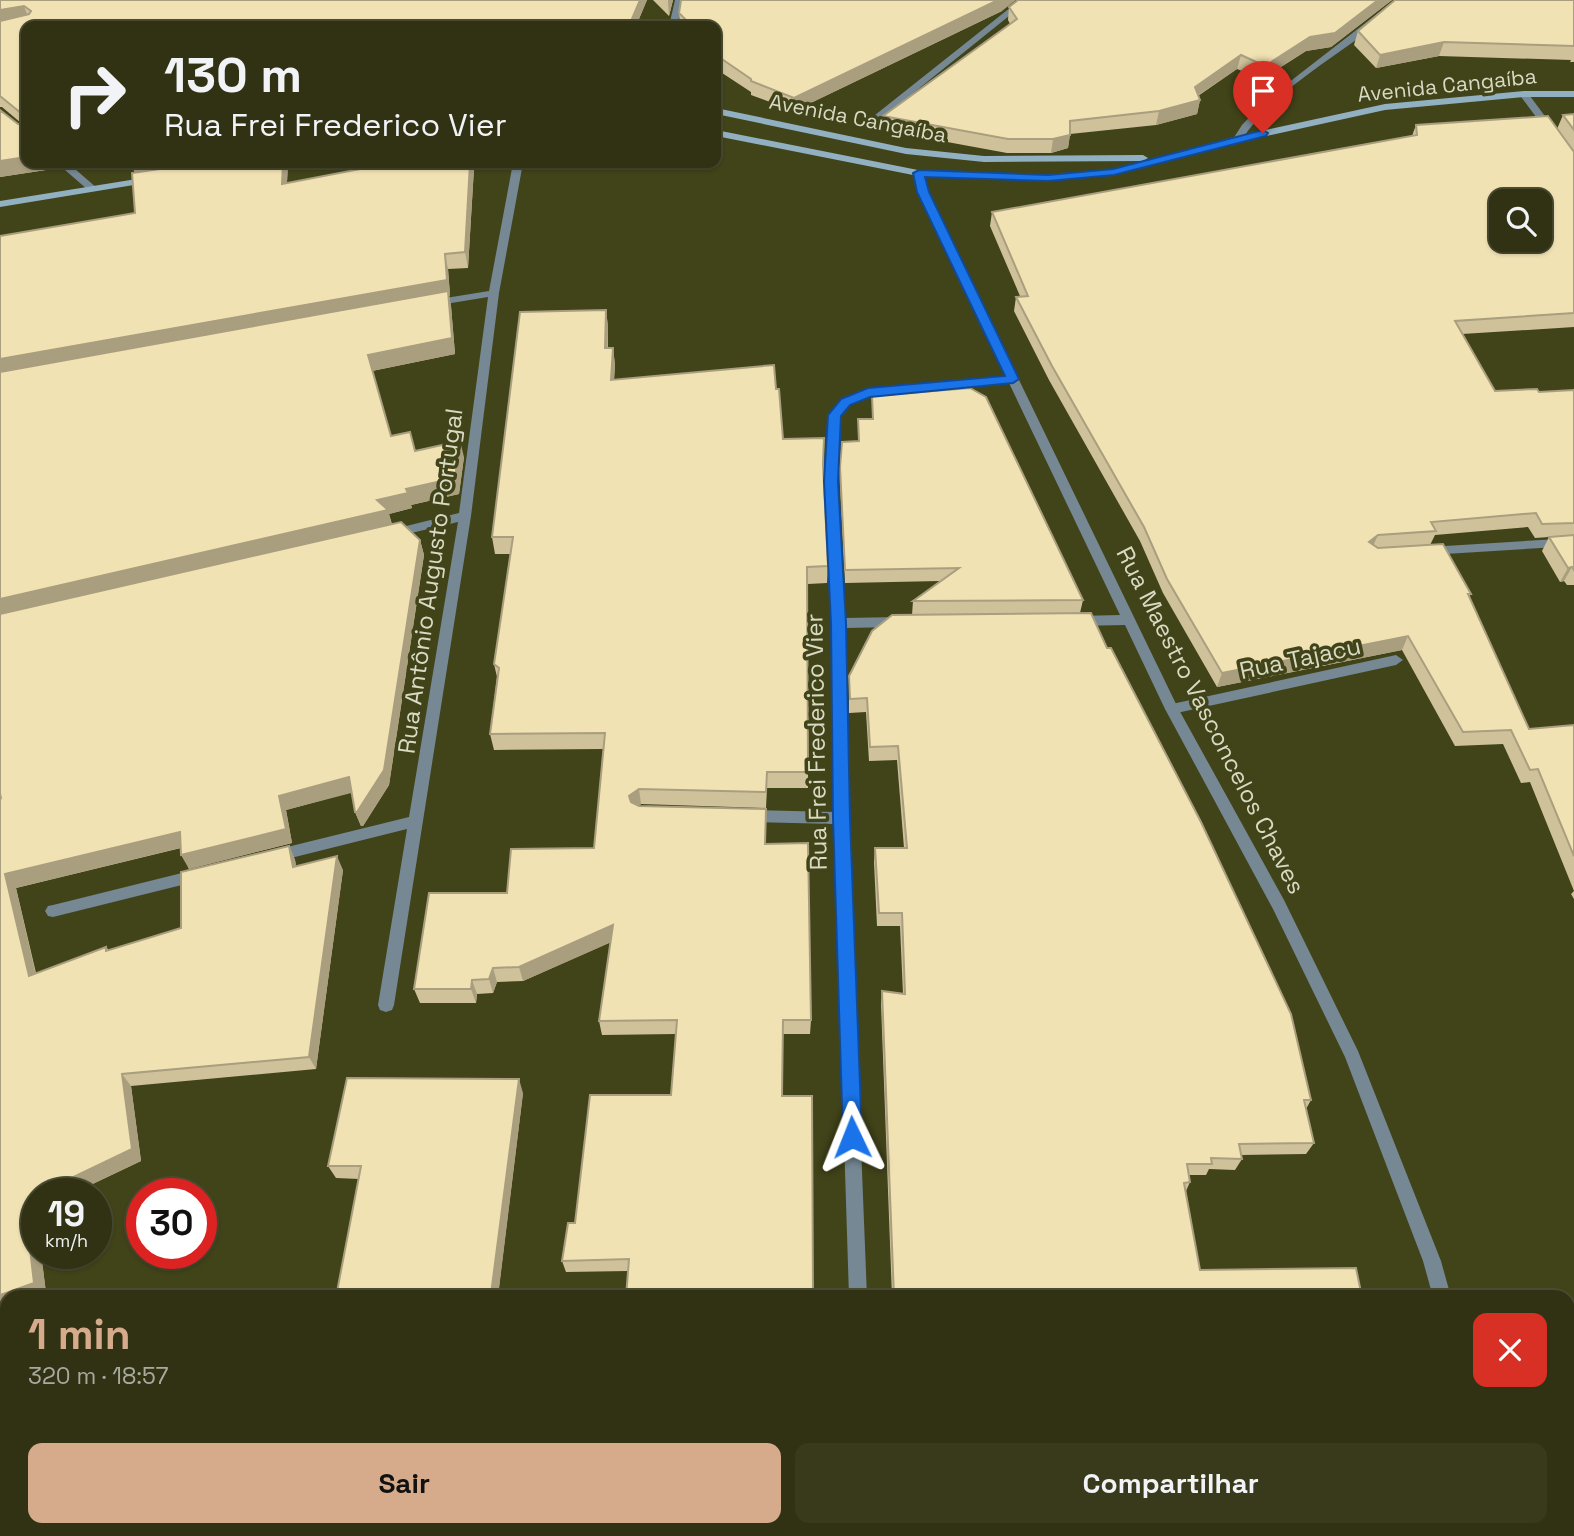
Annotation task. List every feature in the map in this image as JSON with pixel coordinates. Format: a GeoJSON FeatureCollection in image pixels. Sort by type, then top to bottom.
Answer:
{"type":"FeatureCollection","features":[{"type":"Feature","properties":{"kind":"main road","name":"Avenida Cangaíba"},"geometry":{"type":"LineString","coordinates":[[721,134],[919,173],[1048,178],[1114,172],[1238,139],[1385,107],[1524,94],[1574,94]]}},
{"type":"Feature","properties":{"kind":"main road","name":"Avenida Cangaíba"},"geometry":{"type":"LineString","coordinates":[[721,112],[906,151],[984,159],[1162,158]]}},
{"type":"Feature","properties":{"kind":"main road"},"geometry":{"type":"LineString","coordinates":[[0,204],[159,178]]}},
{"type":"Feature","properties":{"kind":"street"},"geometry":{"type":"LineString","coordinates":[[674,21],[678,0]]}},
{"type":"Feature","properties":{"kind":"street"},"geometry":{"type":"LineString","coordinates":[[873,121],[1025,0]]}},
{"type":"Feature","properties":{"kind":"street"},"geometry":{"type":"LineString","coordinates":[[1238,139],[1245,127],[1269,102],[1400,0]]}},
{"type":"Feature","properties":{"kind":"street"},"geometry":{"type":"LineString","coordinates":[[1524,94],[1560,144]]}},
{"type":"Feature","properties":{"kind":"street"},"geometry":{"type":"LineString","coordinates":[[68,168],[92,188]]}},
{"type":"Feature","properties":{"kind":"street","name":"Rua Antônio Augusto Portugal"},"geometry":{"type":"LineString","coordinates":[[386,1005],[466,516],[494,293],[517,168]]}},
{"type":"Feature","properties":{"kind":"street","name":"Rua Maestro Vasconcelos Chaves"},"geometry":{"type":"LineString","coordinates":[[919,173],[923,192],[1128,620],[1172,709],[1279,905],[1352,1056],[1432,1261],[1440,1290]]}},
{"type":"Feature","properties":{"kind":"street"},"geometry":{"type":"LineString","coordinates":[[427,304],[494,293]]}},
{"type":"Feature","properties":{"kind":"street","name":"Rua Frei Frederico Vier"},"geometry":{"type":"LineString","coordinates":[[858,1290],[841,818],[838,623],[831,481],[835,415],[846,402],[868,393],[1013,379]]}},
{"type":"Feature","properties":{"kind":"street"},"geometry":{"type":"LineString","coordinates":[[372,538],[466,516]]}},
{"type":"Feature","properties":{"kind":"street"},"geometry":{"type":"LineString","coordinates":[[1412,552],[1574,542]]}},
{"type":"Feature","properties":{"kind":"street"},"geometry":{"type":"LineString","coordinates":[[1059,621],[1128,620]]}},
{"type":"Feature","properties":{"kind":"street"},"geometry":{"type":"LineString","coordinates":[[838,623],[907,622]]}},
{"type":"Feature","properties":{"kind":"street","name":"Rua Tajacu"},"geometry":{"type":"LineString","coordinates":[[1172,709],[1396,660]]}},
{"type":"Feature","properties":{"kind":"street"},"geometry":{"type":"LineString","coordinates":[[735,815],[841,818]]}},
{"type":"Feature","properties":{"kind":"street"},"geometry":{"type":"LineString","coordinates":[[256,861],[418,821]]}},
{"type":"Feature","properties":{"kind":"street"},"geometry":{"type":"LineString","coordinates":[[53,911],[215,871]]}},
{"type":"Feature","properties":{"kind":"building"},"geometry":{"type":"Polygon","coordinates":[[[0,0],[640,0],[631,21],[21,21],[21,113],[0,96],[0,21],[29,14],[31,11],[24,6],[0,10],[0,0]]]}},
{"type":"Feature","properties":{"kind":"building"},"geometry":{"type":"Polygon","coordinates":[[[681,0],[998,0],[794,98],[751,81],[721,58],[721,21],[687,21],[679,13],[681,0]]]}},
{"type":"Feature","properties":{"kind":"building"},"geometry":{"type":"Polygon","coordinates":[[[1018,0],[1378,0],[1335,33],[1310,37],[1265,66],[1241,55],[1195,87],[1200,100],[1159,111],[1070,121],[1070,135],[1053,139],[1008,139],[883,116],[1017,19],[1009,7],[1018,0]]]}},
{"type":"Feature","properties":{"kind":"building"},"geometry":{"type":"Polygon","coordinates":[[[1395,0],[1574,0],[1574,46],[1444,42],[1380,55],[1358,31],[1395,0]]]}},
{"type":"Feature","properties":{"kind":"building"},"geometry":{"type":"Polygon","coordinates":[[[0,110],[21,124],[21,158],[0,161],[0,110]]]}},
{"type":"Feature","properties":{"kind":"building"},"geometry":{"type":"Polygon","coordinates":[[[1574,114],[1574,130],[1563,115],[1574,114]]]}},
{"type":"Feature","properties":{"kind":"building"},"geometry":{"type":"Polygon","coordinates":[[[1548,116],[1574,152],[1574,313],[1455,321],[1495,391],[1574,390],[1574,523],[1542,524],[1536,513],[1431,522],[1436,531],[1378,535],[1369,542],[1378,548],[1443,544],[1471,594],[1468,594],[1529,729],[1574,725],[1574,856],[1538,769],[1530,770],[1511,730],[1463,732],[1408,636],[1222,673],[1167,579],[1144,527],[1016,297],[1028,296],[992,212],[1417,135],[1416,125],[1548,116]]]}},
{"type":"Feature","properties":{"kind":"building"},"geometry":{"type":"Polygon","coordinates":[[[166,168],[283,168],[282,184],[366,168],[470,168],[465,252],[445,254],[447,280],[0,359],[0,236],[135,213],[132,173],[166,168]]]}},
{"type":"Feature","properties":{"kind":"building"},"geometry":{"type":"Polygon","coordinates":[[[448,291],[452,338],[368,355],[391,436],[410,432],[415,451],[460,441],[455,478],[406,489],[408,493],[377,500],[388,510],[0,599],[0,372],[448,291]]]}},
{"type":"Feature","properties":{"kind":"building"},"geometry":{"type":"Polygon","coordinates":[[[606,310],[605,348],[613,348],[611,380],[774,365],[783,439],[824,438],[828,566],[807,567],[808,772],[767,772],[766,792],[639,789],[629,796],[631,802],[639,806],[766,809],[765,844],[808,843],[811,1020],[783,1020],[782,1096],[812,1096],[813,1290],[627,1290],[629,1259],[562,1261],[568,1223],[575,1223],[590,1095],[671,1095],[677,1020],[599,1021],[613,925],[519,967],[493,968],[489,979],[472,980],[471,989],[414,989],[429,893],[507,893],[511,849],[594,848],[605,733],[490,734],[499,668],[494,664],[513,537],[492,537],[520,312],[606,310]]]}},
{"type":"Feature","properties":{"kind":"building"},"geometry":{"type":"Polygon","coordinates":[[[970,388],[986,397],[1083,600],[913,601],[959,568],[845,570],[840,467],[842,442],[859,441],[858,419],[873,419],[872,396],[970,388]]]}},
{"type":"Feature","properties":{"kind":"building"},"geometry":{"type":"Polygon","coordinates":[[[401,522],[420,540],[384,770],[357,812],[349,777],[279,796],[286,829],[181,855],[180,832],[5,874],[29,976],[106,947],[106,951],[181,928],[181,872],[289,846],[293,867],[337,856],[309,1057],[122,1074],[132,1149],[71,1178],[21,1178],[21,1269],[32,1269],[34,1283],[14,1290],[0,1290],[0,614],[401,522]]]}},
{"type":"Feature","properties":{"kind":"building"},"geometry":{"type":"Polygon","coordinates":[[[1574,535],[1574,570],[1572,567],[1568,568],[1549,537],[1574,535]]]}},
{"type":"Feature","properties":{"kind":"building"},"geometry":{"type":"Polygon","coordinates":[[[1091,613],[1107,648],[1111,648],[1201,822],[1291,1014],[1311,1100],[1304,1100],[1314,1143],[1239,1144],[1242,1159],[1211,1158],[1212,1164],[1187,1164],[1190,1182],[1184,1183],[1200,1270],[1356,1268],[1361,1290],[894,1290],[882,991],[905,994],[902,913],[879,913],[875,848],[907,848],[898,746],[870,747],[867,698],[850,699],[849,676],[872,631],[892,615],[1091,613]]]}},
{"type":"Feature","properties":{"kind":"building"},"geometry":{"type":"Polygon","coordinates":[[[347,1078],[519,1079],[492,1290],[337,1290],[361,1166],[328,1166],[347,1078]]]}},
{"type":"Feature","properties":{"kind":"route"},"geometry":{"type":"LineString","coordinates":[[852,1137],[841,818],[838,623],[831,481],[835,415],[846,402],[868,393],[894,388],[1013,379],[923,192],[919,173],[1048,178],[1114,172],[1263,133]]}}]}
